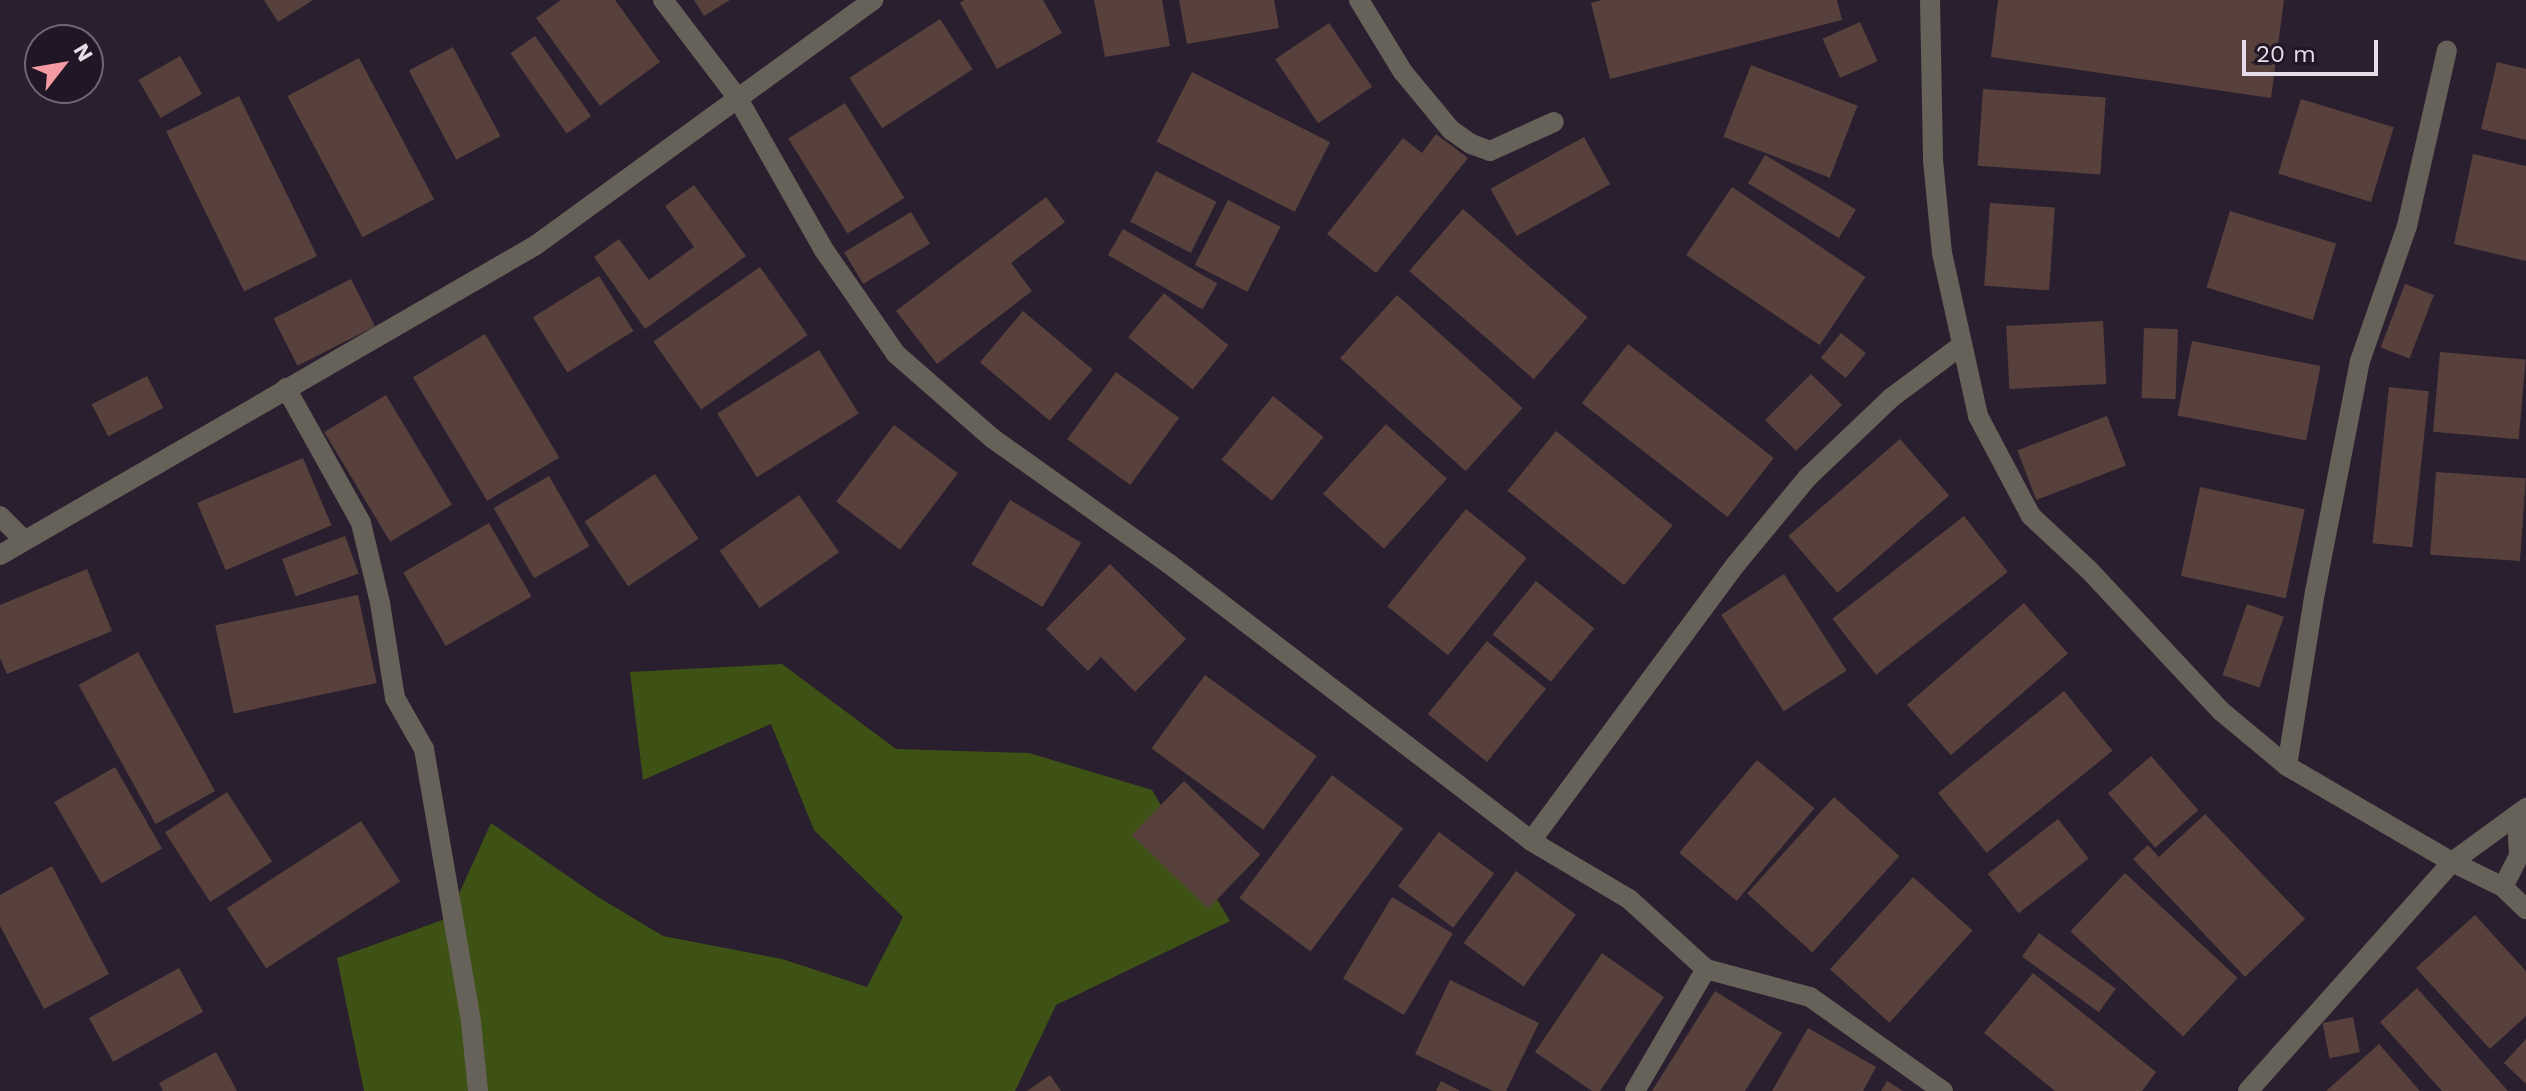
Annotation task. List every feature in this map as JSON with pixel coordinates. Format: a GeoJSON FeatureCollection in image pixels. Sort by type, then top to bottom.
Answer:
{"type":"FeatureCollection","features":[{"type":"Feature","properties":{"kind":"street"},"geometry":{"type":"LineString","coordinates":[[663,0],[737,97],[824,250],[896,354],[992,438],[1168,563],[1531,841],[1629,899],[1706,969],[1810,997],[1943,1091]]}},
{"type":"Feature","properties":{"kind":"street"},"geometry":{"type":"LineString","coordinates":[[0,555],[536,245],[873,0]]}},
{"type":"Feature","properties":{"kind":"street"},"geometry":{"type":"LineString","coordinates":[[1359,0],[1403,72],[1451,130],[1471,144],[1490,151],[1554,122]]}},
{"type":"Feature","properties":{"kind":"street"},"geometry":{"type":"LineString","coordinates":[[1930,0],[1933,160],[1942,253],[1978,416],[2031,516],[2089,570],[2221,711],[2287,766],[2452,862],[2503,887],[2526,909]]}},
{"type":"Feature","properties":{"kind":"street"},"geometry":{"type":"LineString","coordinates":[[2287,766],[2315,592],[2360,361],[2407,226],[2447,50]]}},
{"type":"Feature","properties":{"kind":"street"},"geometry":{"type":"LineString","coordinates":[[1531,841],[1737,563],[1807,478],[1891,398],[1962,345]]}},
{"type":"Feature","properties":{"kind":"street"},"geometry":{"type":"LineString","coordinates":[[286,388],[361,523],[380,603],[395,698],[424,749],[471,1022],[478,1091]]}},
{"type":"Feature","properties":{"kind":"street"},"geometry":{"type":"LineString","coordinates":[[0,516],[24,540]]}},
{"type":"Feature","properties":{"kind":"street"},"geometry":{"type":"LineString","coordinates":[[2248,1091],[2452,862],[2522,812]]}},
{"type":"Feature","properties":{"kind":"street"},"geometry":{"type":"LineString","coordinates":[[2503,887],[2519,855],[2522,812]]}},
{"type":"Feature","properties":{"kind":"street"},"geometry":{"type":"LineString","coordinates":[[1635,1091],[1706,969]]}},
{"type":"Feature","properties":{"kind":"green space"},"geometry":{"type":"Polygon","coordinates":[[[782,664],[896,749],[1029,753],[1152,790],[1230,921],[1056,1005],[1015,1091],[364,1091],[337,958],[448,918],[491,823],[598,897],[663,936],[782,959],[867,987],[903,917],[814,830],[771,724],[643,780],[630,672],[782,664]]]}},
{"type":"Feature","properties":{"kind":"building"},"geometry":{"type":"Polygon","coordinates":[[[264,0],[313,0],[278,22],[264,0]]]}},
{"type":"Feature","properties":{"kind":"building"},"geometry":{"type":"Polygon","coordinates":[[[561,0],[615,0],[660,62],[600,106],[536,18],[561,0]]]}},
{"type":"Feature","properties":{"kind":"building"},"geometry":{"type":"Polygon","coordinates":[[[694,0],[730,0],[704,16],[694,0]]]}},
{"type":"Feature","properties":{"kind":"building"},"geometry":{"type":"Polygon","coordinates":[[[964,0],[1043,0],[1062,33],[997,69],[960,3],[964,0]]]}},
{"type":"Feature","properties":{"kind":"building"},"geometry":{"type":"Polygon","coordinates":[[[1094,0],[1162,0],[1170,46],[1105,57],[1094,0]]]}},
{"type":"Feature","properties":{"kind":"building"},"geometry":{"type":"Polygon","coordinates":[[[1179,0],[1274,0],[1279,28],[1187,44],[1179,0]]]}},
{"type":"Feature","properties":{"kind":"building"},"geometry":{"type":"Polygon","coordinates":[[[1602,0],[1837,0],[1842,20],[1610,79],[1591,3],[1602,0]]]}},
{"type":"Feature","properties":{"kind":"building"},"geometry":{"type":"Polygon","coordinates":[[[1998,0],[2284,0],[2271,98],[1991,57],[1998,0]]]}},
{"type":"Feature","properties":{"kind":"building"},"geometry":{"type":"Polygon","coordinates":[[[940,19],[973,69],[882,128],[849,78],[940,19]]]}},
{"type":"Feature","properties":{"kind":"building"},"geometry":{"type":"Polygon","coordinates":[[[1860,22],[1877,61],[1840,78],[1823,39],[1860,22]]]}},
{"type":"Feature","properties":{"kind":"building"},"geometry":{"type":"Polygon","coordinates":[[[1329,23],[1372,87],[1318,123],[1275,59],[1329,23]]]}},
{"type":"Feature","properties":{"kind":"building"},"geometry":{"type":"Polygon","coordinates":[[[535,36],[591,116],[567,133],[510,53],[535,36]]]}},
{"type":"Feature","properties":{"kind":"building"},"geometry":{"type":"Polygon","coordinates":[[[453,47],[500,136],[456,160],[409,70],[453,47]]]}},
{"type":"Feature","properties":{"kind":"building"},"geometry":{"type":"Polygon","coordinates":[[[180,56],[202,94],[160,118],[138,80],[180,56]]]}},
{"type":"Feature","properties":{"kind":"building"},"geometry":{"type":"Polygon","coordinates":[[[359,58],[434,199],[363,237],[287,96],[359,58]]]}},
{"type":"Feature","properties":{"kind":"building"},"geometry":{"type":"Polygon","coordinates":[[[2497,62],[2526,69],[2526,140],[2481,129],[2497,62]]]}},
{"type":"Feature","properties":{"kind":"building"},"geometry":{"type":"Polygon","coordinates":[[[1751,65],[1857,106],[1830,178],[1723,137],[1751,65]]]}},
{"type":"Feature","properties":{"kind":"building"},"geometry":{"type":"Polygon","coordinates":[[[1192,72],[1330,142],[1295,212],[1157,141],[1192,72]]]}},
{"type":"Feature","properties":{"kind":"building"},"geometry":{"type":"Polygon","coordinates":[[[1983,89],[2106,98],[2100,174],[1978,166],[1983,89]]]}},
{"type":"Feature","properties":{"kind":"building"},"geometry":{"type":"Polygon","coordinates":[[[239,96],[317,256],[244,291],[166,132],[239,96]]]}},
{"type":"Feature","properties":{"kind":"building"},"geometry":{"type":"Polygon","coordinates":[[[2301,99],[2394,127],[2371,202],[2278,174],[2301,99]]]}},
{"type":"Feature","properties":{"kind":"building"},"geometry":{"type":"Polygon","coordinates":[[[845,103],[904,198],[848,233],[788,139],[845,103]]]}},
{"type":"Feature","properties":{"kind":"building"},"geometry":{"type":"Polygon","coordinates":[[[1436,134],[1468,158],[1376,273],[1327,234],[1403,138],[1422,153],[1436,134]]]}},
{"type":"Feature","properties":{"kind":"building"},"geometry":{"type":"Polygon","coordinates":[[[1584,137],[1610,184],[1517,236],[1490,189],[1584,137]]]}},
{"type":"Feature","properties":{"kind":"building"},"geometry":{"type":"Polygon","coordinates":[[[2473,154],[2526,166],[2526,261],[2454,244],[2473,154]]]}},
{"type":"Feature","properties":{"kind":"building"},"geometry":{"type":"Polygon","coordinates":[[[1765,155],[1856,210],[1839,238],[1748,183],[1765,155]]]}},
{"type":"Feature","properties":{"kind":"building"},"geometry":{"type":"Polygon","coordinates":[[[1156,171],[1217,202],[1191,253],[1130,222],[1156,171]]]}},
{"type":"Feature","properties":{"kind":"building"},"geometry":{"type":"Polygon","coordinates":[[[694,185],[746,256],[645,329],[594,257],[619,239],[649,280],[694,247],[665,206],[694,185]]]}},
{"type":"Feature","properties":{"kind":"building"},"geometry":{"type":"Polygon","coordinates":[[[1732,187],[1865,277],[1820,345],[1686,255],[1732,187]]]}},
{"type":"Feature","properties":{"kind":"building"},"geometry":{"type":"Polygon","coordinates":[[[1046,197],[1065,222],[1011,263],[1032,291],[937,364],[896,311],[1046,197]]]}},
{"type":"Feature","properties":{"kind":"building"},"geometry":{"type":"Polygon","coordinates":[[[1228,200],[1281,227],[1247,292],[1195,265],[1228,200]]]}},
{"type":"Feature","properties":{"kind":"building"},"geometry":{"type":"Polygon","coordinates":[[[1990,203],[2055,208],[2049,290],[1984,286],[1990,203]]]}},
{"type":"Feature","properties":{"kind":"building"},"geometry":{"type":"Polygon","coordinates":[[[1463,209],[1588,317],[1534,379],[1409,271],[1463,209]]]}},
{"type":"Feature","properties":{"kind":"building"},"geometry":{"type":"Polygon","coordinates":[[[2230,211],[2336,243],[2313,320],[2207,288],[2230,211]]]}},
{"type":"Feature","properties":{"kind":"building"},"geometry":{"type":"Polygon","coordinates":[[[911,212],[930,244],[863,284],[844,252],[911,212]]]}},
{"type":"Feature","properties":{"kind":"building"},"geometry":{"type":"Polygon","coordinates":[[[1123,229],[1217,284],[1202,309],[1108,255],[1123,229]]]}},
{"type":"Feature","properties":{"kind":"building"},"geometry":{"type":"Polygon","coordinates":[[[760,267],[808,335],[701,410],[654,342],[760,267]]]}},
{"type":"Feature","properties":{"kind":"building"},"geometry":{"type":"Polygon","coordinates":[[[599,276],[633,331],[567,372],[533,317],[599,276]]]}},
{"type":"Feature","properties":{"kind":"building"},"geometry":{"type":"Polygon","coordinates":[[[351,279],[375,326],[298,366],[273,318],[351,279]]]}},
{"type":"Feature","properties":{"kind":"building"},"geometry":{"type":"Polygon","coordinates":[[[2405,284],[2434,295],[2410,359],[2381,347],[2405,284]]]}},
{"type":"Feature","properties":{"kind":"building"},"geometry":{"type":"Polygon","coordinates":[[[1164,293],[1229,345],[1193,390],[1128,337],[1164,293]]]}},
{"type":"Feature","properties":{"kind":"building"},"geometry":{"type":"Polygon","coordinates":[[[1397,295],[1523,408],[1466,471],[1340,358],[1397,295]]]}},
{"type":"Feature","properties":{"kind":"building"},"geometry":{"type":"Polygon","coordinates":[[[1023,311],[1093,369],[1050,421],[980,362],[1023,311]]]}},
{"type":"Feature","properties":{"kind":"building"},"geometry":{"type":"Polygon","coordinates":[[[2103,321],[2106,384],[2009,389],[2006,326],[2103,321]]]}},
{"type":"Feature","properties":{"kind":"building"},"geometry":{"type":"Polygon","coordinates":[[[2144,328],[2178,329],[2176,399],[2142,398],[2144,328]]]}},
{"type":"Feature","properties":{"kind":"building"},"geometry":{"type":"Polygon","coordinates":[[[1841,333],[1866,353],[1846,378],[1821,358],[1841,333]]]}},
{"type":"Feature","properties":{"kind":"building"},"geometry":{"type":"Polygon","coordinates":[[[485,334],[559,457],[487,501],[413,377],[485,334]]]}},
{"type":"Feature","properties":{"kind":"building"},"geometry":{"type":"Polygon","coordinates":[[[2192,341],[2321,366],[2306,441],[2177,416],[2192,341]]]}},
{"type":"Feature","properties":{"kind":"building"},"geometry":{"type":"Polygon","coordinates":[[[1628,344],[1774,458],[1728,517],[1582,403],[1628,344]]]}},
{"type":"Feature","properties":{"kind":"building"},"geometry":{"type":"Polygon","coordinates":[[[819,350],[859,414],[757,477],[717,414],[819,350]]]}},
{"type":"Feature","properties":{"kind":"building"},"geometry":{"type":"Polygon","coordinates":[[[2440,352],[2526,359],[2519,439],[2433,432],[2440,352]]]}},
{"type":"Feature","properties":{"kind":"building"},"geometry":{"type":"Polygon","coordinates":[[[1116,372],[1179,418],[1130,485],[1067,439],[1116,372]]]}},
{"type":"Feature","properties":{"kind":"building"},"geometry":{"type":"Polygon","coordinates":[[[1811,374],[1842,405],[1796,451],[1765,420],[1811,374]]]}},
{"type":"Feature","properties":{"kind":"building"},"geometry":{"type":"Polygon","coordinates":[[[147,376],[163,408],[108,436],[92,404],[147,376]]]}},
{"type":"Feature","properties":{"kind":"building"},"geometry":{"type":"Polygon","coordinates":[[[2389,387],[2429,391],[2412,547],[2373,543],[2389,387]]]}},
{"type":"Feature","properties":{"kind":"building"},"geometry":{"type":"Polygon","coordinates":[[[386,395],[452,505],[390,542],[324,432],[386,395]]]}},
{"type":"Feature","properties":{"kind":"building"},"geometry":{"type":"Polygon","coordinates":[[[1273,396],[1324,437],[1272,501],[1221,460],[1273,396]]]}},
{"type":"Feature","properties":{"kind":"building"},"geometry":{"type":"Polygon","coordinates":[[[2107,416],[2126,465],[2036,500],[2017,450],[2107,416]]]}},
{"type":"Feature","properties":{"kind":"building"},"geometry":{"type":"Polygon","coordinates":[[[1386,424],[1447,479],[1384,549],[1323,494],[1386,424]]]}},
{"type":"Feature","properties":{"kind":"building"},"geometry":{"type":"Polygon","coordinates":[[[894,425],[958,473],[900,550],[836,502],[894,425]]]}},
{"type":"Feature","properties":{"kind":"building"},"geometry":{"type":"Polygon","coordinates":[[[1556,431],[1673,525],[1624,585],[1508,491],[1556,431]]]}},
{"type":"Feature","properties":{"kind":"building"},"geometry":{"type":"Polygon","coordinates":[[[1900,439],[1949,496],[1838,593],[1788,536],[1900,439]]]}},
{"type":"Feature","properties":{"kind":"building"},"geometry":{"type":"Polygon","coordinates":[[[303,458],[332,525],[226,570],[197,503],[303,458]]]}},
{"type":"Feature","properties":{"kind":"building"},"geometry":{"type":"Polygon","coordinates":[[[2436,472],[2526,478],[2520,561],[2430,555],[2436,472]]]}},
{"type":"Feature","properties":{"kind":"building"},"geometry":{"type":"Polygon","coordinates":[[[655,474],[699,539],[628,586],[585,522],[655,474]]]}},
{"type":"Feature","properties":{"kind":"building"},"geometry":{"type":"Polygon","coordinates":[[[549,476],[590,546],[534,578],[494,508],[549,476]]]}},
{"type":"Feature","properties":{"kind":"building"},"geometry":{"type":"Polygon","coordinates":[[[2200,487],[2305,509],[2286,598],[2181,576],[2200,487]]]}},
{"type":"Feature","properties":{"kind":"building"},"geometry":{"type":"Polygon","coordinates":[[[799,495],[839,552],[760,608],[720,551],[799,495]]]}},
{"type":"Feature","properties":{"kind":"building"},"geometry":{"type":"Polygon","coordinates":[[[1010,500],[1081,543],[1043,607],[971,564],[1010,500]]]}},
{"type":"Feature","properties":{"kind":"building"},"geometry":{"type":"Polygon","coordinates":[[[1466,509],[1527,558],[1448,655],[1387,606],[1466,509]]]}},
{"type":"Feature","properties":{"kind":"building"},"geometry":{"type":"Polygon","coordinates":[[[1964,516],[2008,572],[1876,675],[1832,619],[1964,516]]]}},
{"type":"Feature","properties":{"kind":"building"},"geometry":{"type":"Polygon","coordinates":[[[489,523],[532,597],[446,646],[403,572],[489,523]]]}},
{"type":"Feature","properties":{"kind":"building"},"geometry":{"type":"Polygon","coordinates":[[[345,536],[359,574],[296,597],[282,559],[345,536]]]}},
{"type":"Feature","properties":{"kind":"building"},"geometry":{"type":"Polygon","coordinates":[[[1110,564],[1186,639],[1135,692],[1101,657],[1088,671],[1046,629],[1110,564]]]}},
{"type":"Feature","properties":{"kind":"building"},"geometry":{"type":"Polygon","coordinates":[[[87,569],[112,631],[7,674],[0,658],[0,605],[87,569]]]}},
{"type":"Feature","properties":{"kind":"building"},"geometry":{"type":"Polygon","coordinates":[[[1784,574],[1847,670],[1784,711],[1721,615],[1784,574]]]}},
{"type":"Feature","properties":{"kind":"building"},"geometry":{"type":"Polygon","coordinates":[[[1536,581],[1594,628],[1551,682],[1493,635],[1536,581]]]}},
{"type":"Feature","properties":{"kind":"building"},"geometry":{"type":"Polygon","coordinates":[[[358,595],[377,683],[234,713],[215,625],[358,595]]]}},
{"type":"Feature","properties":{"kind":"building"},"geometry":{"type":"Polygon","coordinates":[[[2024,603],[2068,654],[1951,755],[1907,705],[2024,603]]]}},
{"type":"Feature","properties":{"kind":"building"},"geometry":{"type":"Polygon","coordinates":[[[2247,604],[2284,617],[2259,688],[2223,675],[2247,604]]]}},
{"type":"Feature","properties":{"kind":"building"},"geometry":{"type":"Polygon","coordinates":[[[1487,641],[1546,689],[1487,762],[1428,714],[1487,641]]]}},
{"type":"Feature","properties":{"kind":"building"},"geometry":{"type":"Polygon","coordinates":[[[138,652],[215,791],[156,824],[79,685],[138,652]]]}},
{"type":"Feature","properties":{"kind":"building"},"geometry":{"type":"Polygon","coordinates":[[[1205,675],[1317,756],[1263,830],[1152,749],[1205,675]]]}},
{"type":"Feature","properties":{"kind":"building"},"geometry":{"type":"Polygon","coordinates":[[[2064,691],[2112,751],[1987,853],[1938,793],[2064,691]]]}},
{"type":"Feature","properties":{"kind":"building"},"geometry":{"type":"Polygon","coordinates":[[[2151,756],[2198,810],[2155,848],[2108,793],[2151,756]]]}},
{"type":"Feature","properties":{"kind":"building"},"geometry":{"type":"Polygon","coordinates":[[[1757,760],[1814,808],[1737,901],[1679,853],[1757,760]]]}},
{"type":"Feature","properties":{"kind":"building"},"geometry":{"type":"Polygon","coordinates":[[[115,767],[162,848],[101,883],[54,802],[115,767]]]}},
{"type":"Feature","properties":{"kind":"building"},"geometry":{"type":"Polygon","coordinates":[[[1332,775],[1403,829],[1310,952],[1239,898],[1332,775]]]}},
{"type":"Feature","properties":{"kind":"building"},"geometry":{"type":"Polygon","coordinates":[[[1184,781],[1260,855],[1208,909],[1132,835],[1184,781]]]}},
{"type":"Feature","properties":{"kind":"building"},"geometry":{"type":"Polygon","coordinates":[[[227,792],[272,862],[210,902],[165,832],[227,792]]]}},
{"type":"Feature","properties":{"kind":"building"},"geometry":{"type":"Polygon","coordinates":[[[1834,797],[1899,856],[1812,952],[1747,894],[1834,797]]]}},
{"type":"Feature","properties":{"kind":"building"},"geometry":{"type":"Polygon","coordinates":[[[2205,814],[2305,919],[2245,977],[2133,859],[2148,845],[2159,857],[2205,814]]]}},
{"type":"Feature","properties":{"kind":"building"},"geometry":{"type":"Polygon","coordinates":[[[2058,819],[2089,858],[2019,913],[1988,874],[2058,819]]]}},
{"type":"Feature","properties":{"kind":"building"},"geometry":{"type":"Polygon","coordinates":[[[361,821],[400,881],[266,969],[227,908],[361,821]]]}},
{"type":"Feature","properties":{"kind":"building"},"geometry":{"type":"Polygon","coordinates":[[[1439,832],[1494,874],[1453,928],[1398,886],[1439,832]]]}},
{"type":"Feature","properties":{"kind":"building"},"geometry":{"type":"Polygon","coordinates":[[[52,866],[109,974],[44,1009],[0,926],[0,895],[52,866]]]}},
{"type":"Feature","properties":{"kind":"building"},"geometry":{"type":"Polygon","coordinates":[[[1516,871],[1576,914],[1524,986],[1464,943],[1516,871]]]}},
{"type":"Feature","properties":{"kind":"building"},"geometry":{"type":"Polygon","coordinates":[[[2125,873],[2238,978],[2183,1037],[2070,932],[2125,873]]]}},
{"type":"Feature","properties":{"kind":"building"},"geometry":{"type":"Polygon","coordinates":[[[1913,877],[1972,931],[1889,1023],[1830,969],[1913,877]]]}},
{"type":"Feature","properties":{"kind":"building"},"geometry":{"type":"Polygon","coordinates":[[[1392,897],[1453,934],[1404,1015],[1343,978],[1392,897]]]}},
{"type":"Feature","properties":{"kind":"building"},"geometry":{"type":"Polygon","coordinates":[[[2475,915],[2526,971],[2526,1016],[2490,1049],[2416,968],[2475,915]]]}},
{"type":"Feature","properties":{"kind":"building"},"geometry":{"type":"Polygon","coordinates":[[[2039,933],[2116,989],[2099,1012],[2022,956],[2039,933]]]}},
{"type":"Feature","properties":{"kind":"building"},"geometry":{"type":"Polygon","coordinates":[[[1602,953],[1664,997],[1600,1091],[1592,1091],[1535,1052],[1602,953]]]}},
{"type":"Feature","properties":{"kind":"building"},"geometry":{"type":"Polygon","coordinates":[[[179,968],[203,1012],[113,1062],[89,1018],[179,968]]]}},
{"type":"Feature","properties":{"kind":"building"},"geometry":{"type":"Polygon","coordinates":[[[2033,973],[2156,1072],[2142,1091],[2055,1091],[1984,1033],[2033,973]]]}},
{"type":"Feature","properties":{"kind":"building"},"geometry":{"type":"Polygon","coordinates":[[[1450,980],[1539,1023],[1506,1091],[1493,1091],[1415,1054],[1450,980]]]}},
{"type":"Feature","properties":{"kind":"building"},"geometry":{"type":"Polygon","coordinates":[[[2417,988],[2508,1091],[2442,1091],[2380,1022],[2417,988]]]}},
{"type":"Feature","properties":{"kind":"building"},"geometry":{"type":"Polygon","coordinates":[[[1715,991],[1782,1033],[1745,1091],[1652,1091],[1715,991]]]}},
{"type":"Feature","properties":{"kind":"building"},"geometry":{"type":"Polygon","coordinates":[[[2353,1017],[2360,1052],[2329,1058],[2323,1023],[2353,1017]]]}},
{"type":"Feature","properties":{"kind":"building"},"geometry":{"type":"Polygon","coordinates":[[[1808,1028],[1876,1067],[1863,1091],[1772,1091],[1808,1028]]]}},
{"type":"Feature","properties":{"kind":"building"},"geometry":{"type":"Polygon","coordinates":[[[2526,1039],[2526,1084],[2504,1063],[2526,1039]]]}},
{"type":"Feature","properties":{"kind":"building"},"geometry":{"type":"Polygon","coordinates":[[[2379,1044],[2420,1091],[2326,1091],[2379,1044]]]}},
{"type":"Feature","properties":{"kind":"building"},"geometry":{"type":"Polygon","coordinates":[[[216,1052],[237,1091],[163,1091],[159,1083],[216,1052]]]}},
{"type":"Feature","properties":{"kind":"building"},"geometry":{"type":"Polygon","coordinates":[[[1050,1075],[1061,1091],[1027,1091],[1050,1075]]]}},
{"type":"Feature","properties":{"kind":"building"},"geometry":{"type":"Polygon","coordinates":[[[1441,1081],[1460,1091],[1436,1091],[1441,1081]]]}},
{"type":"Feature","properties":{"kind":"building"},"geometry":{"type":"Polygon","coordinates":[[[1887,1081],[1903,1091],[1881,1091],[1887,1081]]]}}]}
